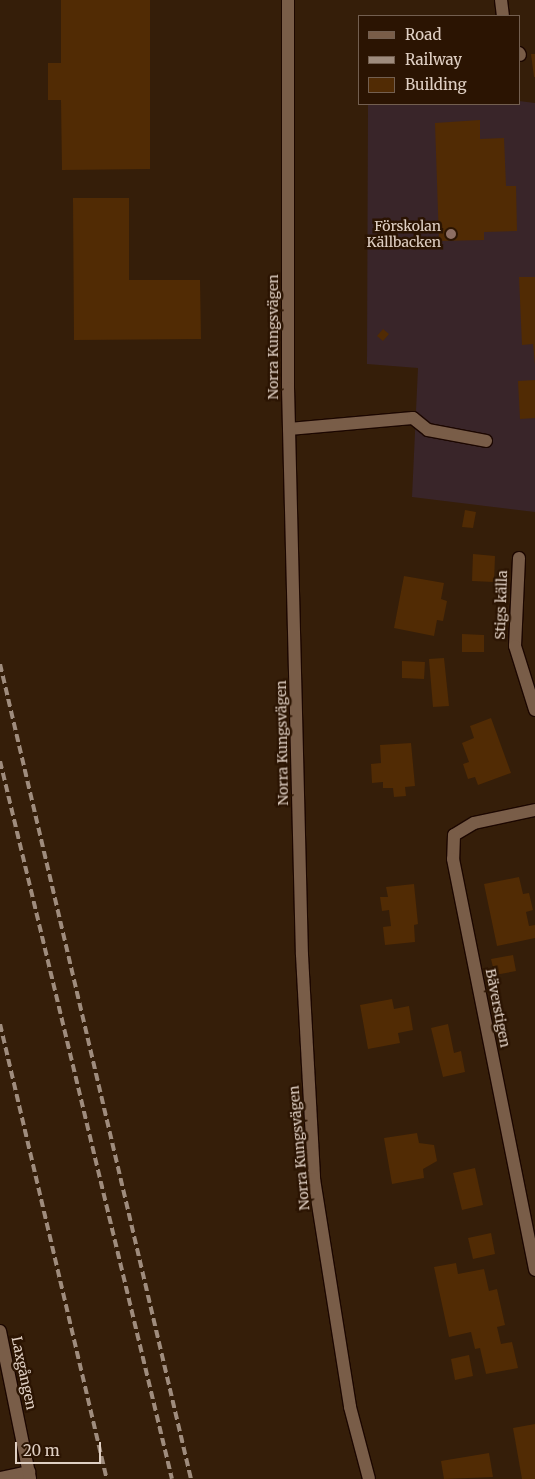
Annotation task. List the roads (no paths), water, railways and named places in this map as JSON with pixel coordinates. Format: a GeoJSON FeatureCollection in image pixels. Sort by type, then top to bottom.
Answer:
{"type":"FeatureCollection","features":[{"type":"Feature","properties":{"kind":"street","name":"Norra Kungsvägen"},"geometry":{"type":"LineString","coordinates":[[288,0],[289,429],[302,955],[314,1179],[350,1407],[369,1479]]}},
{"type":"Feature","properties":{"kind":"street"},"geometry":{"type":"LineString","coordinates":[[501,0],[503,15]]}},
{"type":"Feature","properties":{"kind":"street"},"geometry":{"type":"LineString","coordinates":[[289,429],[413,418],[428,430],[486,441]]}},
{"type":"Feature","properties":{"kind":"street","name":"Stigs källa"},"geometry":{"type":"LineString","coordinates":[[519,558],[514,646],[535,710]]}},
{"type":"Feature","properties":{"kind":"street","name":"Bäverstigen"},"geometry":{"type":"LineString","coordinates":[[535,810],[474,823],[454,836],[453,859],[535,1270]]}},
{"type":"Feature","properties":{"kind":"street","name":"Laxgången"},"geometry":{"type":"LineString","coordinates":[[0,1331],[30,1475]]}},
{"type":"Feature","properties":{"kind":"street"},"geometry":{"type":"LineString","coordinates":[[0,1478],[30,1475]]}},
{"type":"Feature","properties":{"kind":"railway"},"geometry":{"type":"LineString","coordinates":[[0,664],[191,1479]]}},
{"type":"Feature","properties":{"kind":"railway"},"geometry":{"type":"LineString","coordinates":[[0,761],[172,1479]]}},
{"type":"Feature","properties":{"kind":"railway"},"geometry":{"type":"LineString","coordinates":[[0,1024],[107,1479]]}},
{"type":"Feature","properties":{"kind":"place","name":"Förskolan Källbacken"},"geometry":{"type":"Point","coordinates":[451,234]}}]}
